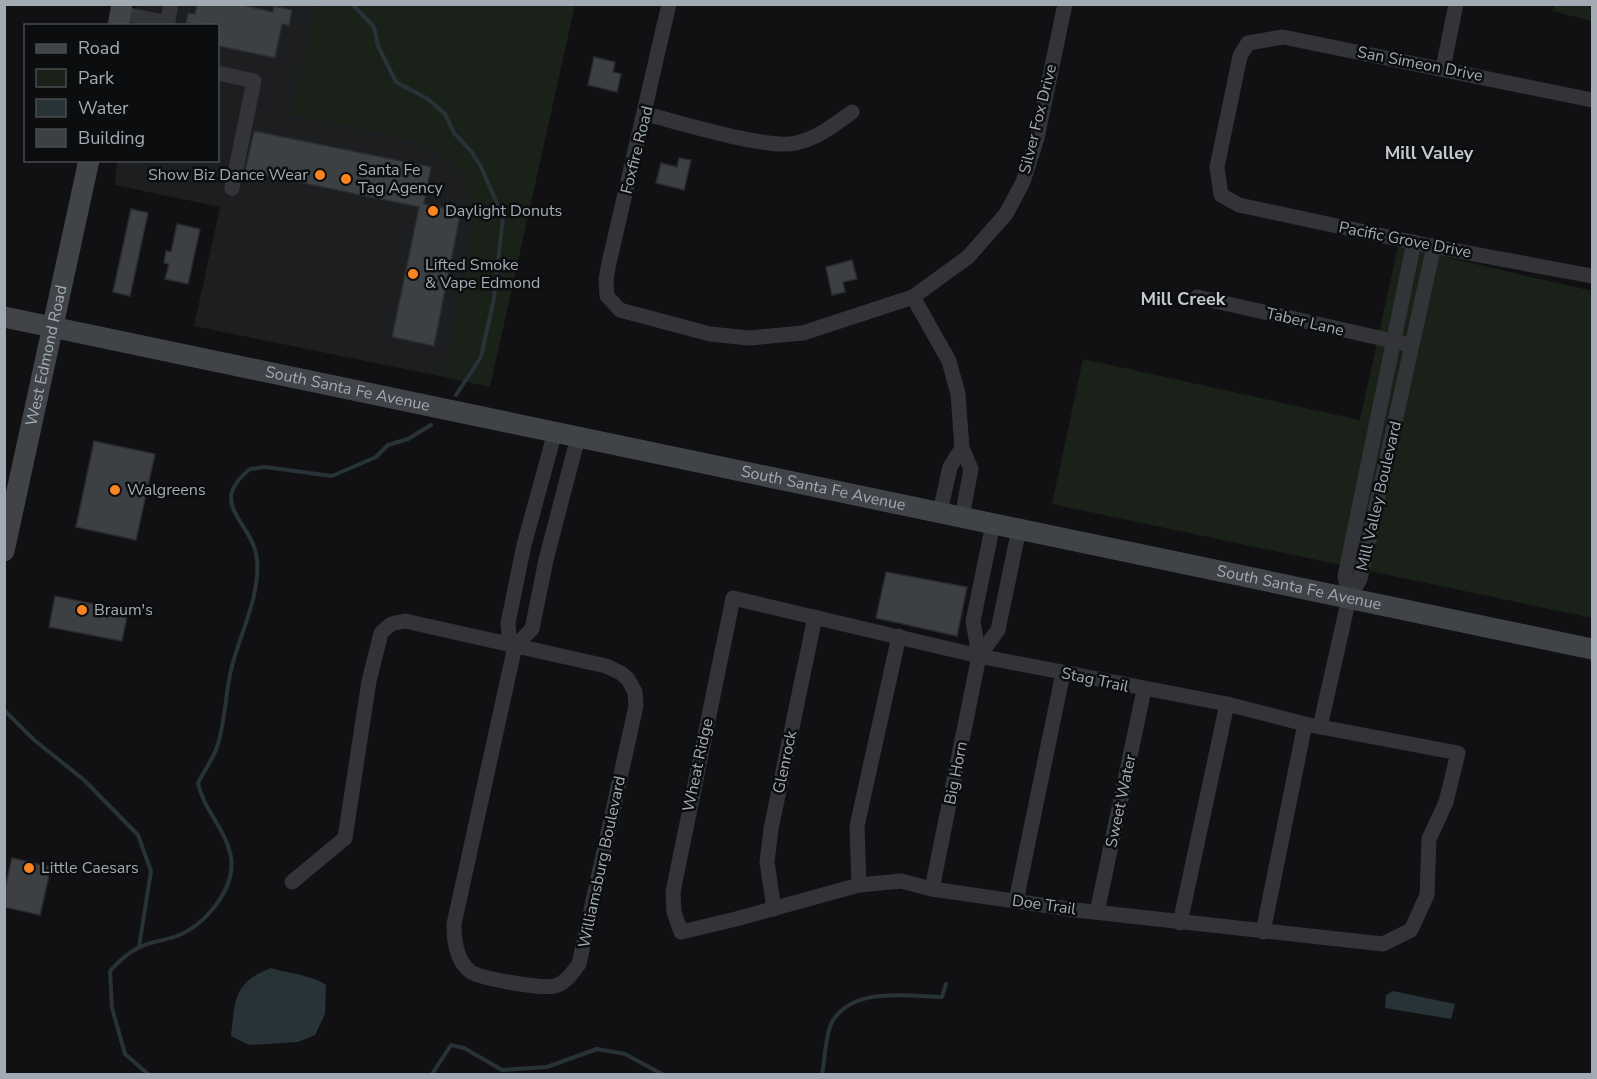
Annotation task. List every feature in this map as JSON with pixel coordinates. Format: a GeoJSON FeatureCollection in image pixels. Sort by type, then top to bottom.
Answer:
{"type":"FeatureCollection","features":[{"type":"Feature","properties":{"kind":"main road","name":"West Edmond Road"},"geometry":{"type":"LineString","coordinates":[[4,551],[89,162]]}},
{"type":"Feature","properties":{"kind":"main road","name":"South Santa Fe Avenue"},"geometry":{"type":"LineString","coordinates":[[4,317],[1593,649]]}},
{"type":"Feature","properties":{"kind":"street"},"geometry":{"type":"LineString","coordinates":[[120,14],[167,24],[171,4]]}},
{"type":"Feature","properties":{"kind":"street","name":"Foxfire Road"},"geometry":{"type":"LineString","coordinates":[[607,296],[606,280],[646,114],[669,4]]}},
{"type":"Feature","properties":{"kind":"street","name":"Silver Fox Drive"},"geometry":{"type":"LineString","coordinates":[[607,296],[620,310],[641,318],[710,334],[749,338],[803,333],[913,297],[968,257],[1006,214],[1017,192],[1037,138],[1065,4]]}},
{"type":"Feature","properties":{"kind":"street"},"geometry":{"type":"LineString","coordinates":[[1443,68],[1456,4]]}},
{"type":"Feature","properties":{"kind":"street","name":"San Simeon Drive"},"geometry":{"type":"LineString","coordinates":[[1221,195],[1217,167],[1240,56],[1248,43],[1283,37],[1593,100]]}},
{"type":"Feature","properties":{"kind":"street"},"geometry":{"type":"LineString","coordinates":[[219,73],[254,81],[232,188]]}},
{"type":"Feature","properties":{"kind":"street"},"geometry":{"type":"LineString","coordinates":[[646,114],[765,143],[793,144],[817,136],[852,112]]}},
{"type":"Feature","properties":{"kind":"street","name":"Pacific Grove Drive"},"geometry":{"type":"LineString","coordinates":[[1221,195],[1239,205],[1414,243],[1593,276]]}},
{"type":"Feature","properties":{"kind":"street","name":"Mill Valley Boulevard"},"geometry":{"type":"LineString","coordinates":[[1349,598],[1345,576],[1414,243]]}},
{"type":"Feature","properties":{"kind":"street","name":"Mill Valley Boulevard"},"geometry":{"type":"LineString","coordinates":[[1349,598],[1360,579],[1434,246]]}},
{"type":"Feature","properties":{"kind":"street"},"geometry":{"type":"LineString","coordinates":[[913,297],[949,361],[960,403],[962,448],[971,469],[962,517]]}},
{"type":"Feature","properties":{"kind":"street","name":"Taber Lane"},"geometry":{"type":"LineString","coordinates":[[1197,297],[1413,345]]}},
{"type":"Feature","properties":{"kind":"street","name":"Williamsburg Boulevard"},"geometry":{"type":"LineString","coordinates":[[515,646],[509,636],[508,624],[519,569],[555,432]]}},
{"type":"Feature","properties":{"kind":"street","name":"Williamsburg Boulevard"},"geometry":{"type":"LineString","coordinates":[[292,882],[345,838],[369,681],[381,633],[391,624],[405,621],[515,646],[615,669],[628,679],[636,699],[579,964],[568,979],[555,986],[518,982],[471,972],[460,958],[454,940],[454,924],[515,646],[532,628],[544,570],[578,437]]}},
{"type":"Feature","properties":{"kind":"street"},"geometry":{"type":"LineString","coordinates":[[940,512],[950,466],[962,448]]}},
{"type":"Feature","properties":{"kind":"street"},"geometry":{"type":"LineString","coordinates":[[539,489],[566,486]]}},
{"type":"Feature","properties":{"kind":"street","name":"Big Horn"},"geometry":{"type":"LineString","coordinates":[[932,889],[979,656],[974,621],[993,524]]}},
{"type":"Feature","properties":{"kind":"street","name":"Big Horn"},"geometry":{"type":"LineString","coordinates":[[979,656],[998,630],[1019,530]]}},
{"type":"Feature","properties":{"kind":"street"},"geometry":{"type":"LineString","coordinates":[[519,569],[544,570]]}},
{"type":"Feature","properties":{"kind":"street"},"geometry":{"type":"LineString","coordinates":[[982,579],[1008,584]]}},
{"type":"Feature","properties":{"kind":"street","name":"Stag Trail"},"geometry":{"type":"LineString","coordinates":[[733,598],[979,656],[1144,690],[1227,704],[1313,726],[1458,753],[1446,802],[1429,839],[1427,896],[1411,930]]}},
{"type":"Feature","properties":{"kind":"street","name":"Wheat Ridge"},"geometry":{"type":"LineString","coordinates":[[681,932],[674,912],[674,892],[733,598]]}},
{"type":"Feature","properties":{"kind":"street"},"geometry":{"type":"LineString","coordinates":[[1263,932],[1313,726],[1349,598]]}},
{"type":"Feature","properties":{"kind":"street","name":"Glenrock"},"geometry":{"type":"LineString","coordinates":[[774,909],[768,872],[771,829],[815,616]]}},
{"type":"Feature","properties":{"kind":"street"},"geometry":{"type":"LineString","coordinates":[[859,885],[857,826],[899,636]]}},
{"type":"Feature","properties":{"kind":"street"},"geometry":{"type":"LineString","coordinates":[[1016,901],[1063,673]]}},
{"type":"Feature","properties":{"kind":"street","name":"Sweet Water"},"geometry":{"type":"LineString","coordinates":[[1097,912],[1144,690]]}},
{"type":"Feature","properties":{"kind":"street"},"geometry":{"type":"LineString","coordinates":[[1180,923],[1227,704]]}},
{"type":"Feature","properties":{"kind":"street","name":"Doe Trail"},"geometry":{"type":"LineString","coordinates":[[681,932],[859,885],[901,881],[932,889],[1180,923],[1383,944],[1411,930]]}},
{"type":"Feature","properties":{"kind":"shaded area"},"geometry":{"type":"Polygon","coordinates":[[[137,5],[316,5],[292,114],[422,142],[459,167],[474,213],[444,377],[194,326],[220,207],[115,185],[117,162],[219,162],[219,24],[133,24],[137,5]]]}},
{"type":"Feature","properties":{"kind":"green space"},"geometry":{"type":"Polygon","coordinates":[[[316,5],[575,5],[490,387],[444,377],[474,213],[459,167],[422,142],[292,114],[316,5]]]}},
{"type":"Feature","properties":{"kind":"green space"},"geometry":{"type":"Polygon","coordinates":[[[1555,5],[1592,5],[1592,21],[1552,11],[1555,5]]]}},
{"type":"Feature","properties":{"kind":"green space"},"geometry":{"type":"Polygon","coordinates":[[[1398,246],[1592,291],[1592,618],[1052,504],[1083,359],[1360,420],[1398,246]]]}},
{"type":"Feature","properties":{"kind":"water"},"geometry":{"type":"Polygon","coordinates":[[[271,968],[308,977],[326,985],[325,1014],[315,1035],[298,1042],[249,1045],[231,1036],[238,994],[249,980],[271,968]]]}},
{"type":"Feature","properties":{"kind":"water"},"geometry":{"type":"Polygon","coordinates":[[[1393,991],[1455,1004],[1451,1019],[1385,1008],[1386,995],[1393,991]]]}},
{"type":"Feature","properties":{"kind":"building"},"geometry":{"type":"Polygon","coordinates":[[[197,4],[238,4],[273,12],[274,6],[292,10],[289,26],[282,24],[275,58],[219,46],[219,24],[186,23],[188,13],[195,14],[197,4]]]}},
{"type":"Feature","properties":{"kind":"building"},"geometry":{"type":"Polygon","coordinates":[[[594,57],[615,62],[613,72],[621,74],[617,92],[588,85],[594,57]]]}},
{"type":"Feature","properties":{"kind":"building"},"geometry":{"type":"Polygon","coordinates":[[[254,131],[431,167],[424,204],[461,211],[434,346],[392,337],[419,207],[245,171],[254,131]]]}},
{"type":"Feature","properties":{"kind":"building"},"geometry":{"type":"Polygon","coordinates":[[[679,158],[691,160],[684,190],[656,183],[661,163],[677,167],[679,158]]]}},
{"type":"Feature","properties":{"kind":"building"},"geometry":{"type":"Polygon","coordinates":[[[131,209],[148,213],[130,296],[113,292],[131,209]]]}},
{"type":"Feature","properties":{"kind":"building"},"geometry":{"type":"Polygon","coordinates":[[[177,224],[200,229],[188,284],[165,279],[169,264],[164,263],[166,251],[171,252],[177,224]]]}},
{"type":"Feature","properties":{"kind":"building"},"geometry":{"type":"Polygon","coordinates":[[[852,260],[857,279],[843,282],[845,292],[832,295],[826,267],[852,260]]]}},
{"type":"Feature","properties":{"kind":"building","name":"Walgreens"},"geometry":{"type":"Polygon","coordinates":[[[94,441],[155,454],[136,540],[76,527],[94,441]]]}},
{"type":"Feature","properties":{"kind":"building"},"geometry":{"type":"Polygon","coordinates":[[[886,572],[967,587],[957,636],[876,618],[886,572]]]}},
{"type":"Feature","properties":{"kind":"building"},"geometry":{"type":"Polygon","coordinates":[[[55,596],[128,611],[122,641],[49,627],[55,596]]]}},
{"type":"Feature","properties":{"kind":"building"},"geometry":{"type":"Polygon","coordinates":[[[12,858],[51,867],[40,915],[4,907],[4,893],[12,858]]]}},
{"type":"Feature","properties":{"kind":"waterway"},"geometry":{"type":"LineString","coordinates":[[352,4],[374,27],[378,46],[396,82],[428,99],[445,114],[454,133],[471,151],[481,167],[503,217],[494,298],[481,357],[456,395]]}},
{"type":"Feature","properties":{"kind":"waterway"},"geometry":{"type":"LineString","coordinates":[[148,1074],[125,1054],[112,1008],[110,971],[122,958],[138,948],[177,936],[198,924],[208,915],[223,893],[229,881],[231,869],[231,857],[225,838],[205,802],[198,783],[217,747],[232,666],[256,587],[257,560],[254,547],[236,514],[232,504],[232,493],[237,482],[250,469],[265,467],[332,476],[376,457],[388,445],[408,439],[431,425]]}},
{"type":"Feature","properties":{"kind":"waterway"},"geometry":{"type":"LineString","coordinates":[[4,710],[33,739],[84,780],[138,835],[151,871],[139,947]]}},
{"type":"Feature","properties":{"kind":"waterway"},"geometry":{"type":"LineString","coordinates":[[822,1074],[831,1024],[840,1012],[851,1004],[865,998],[880,996],[942,997],[946,984]]}},
{"type":"Feature","properties":{"kind":"waterway"},"geometry":{"type":"LineString","coordinates":[[432,1074],[451,1045],[464,1048],[502,1070],[547,1067],[597,1049],[625,1054],[662,1074]]}},
{"type":"Feature","properties":{"kind":"place","name":"Show Biz Dance Wear"},"geometry":{"type":"Point","coordinates":[320,175]}},
{"type":"Feature","properties":{"kind":"place","name":"Santa Fe Tag Agency"},"geometry":{"type":"Point","coordinates":[346,179]}},
{"type":"Feature","properties":{"kind":"place","name":"Daylight Donuts"},"geometry":{"type":"Point","coordinates":[433,211]}},
{"type":"Feature","properties":{"kind":"place","name":"Lifted Smoke & Vape Edmond"},"geometry":{"type":"Point","coordinates":[413,274]}},
{"type":"Feature","properties":{"kind":"place","name":"Walgreens"},"geometry":{"type":"Point","coordinates":[115,490]}},
{"type":"Feature","properties":{"kind":"place","name":"Braum's"},"geometry":{"type":"Point","coordinates":[82,610]}},
{"type":"Feature","properties":{"kind":"place","name":"Little Caesars"},"geometry":{"type":"Point","coordinates":[29,868]}},
{"type":"Feature","properties":{"kind":"district","name":"Mill Valley"},"geometry":{"type":"Point","coordinates":[1429,153]}},
{"type":"Feature","properties":{"kind":"district","name":"Mill Creek"},"geometry":{"type":"Point","coordinates":[1183,299]}}]}
